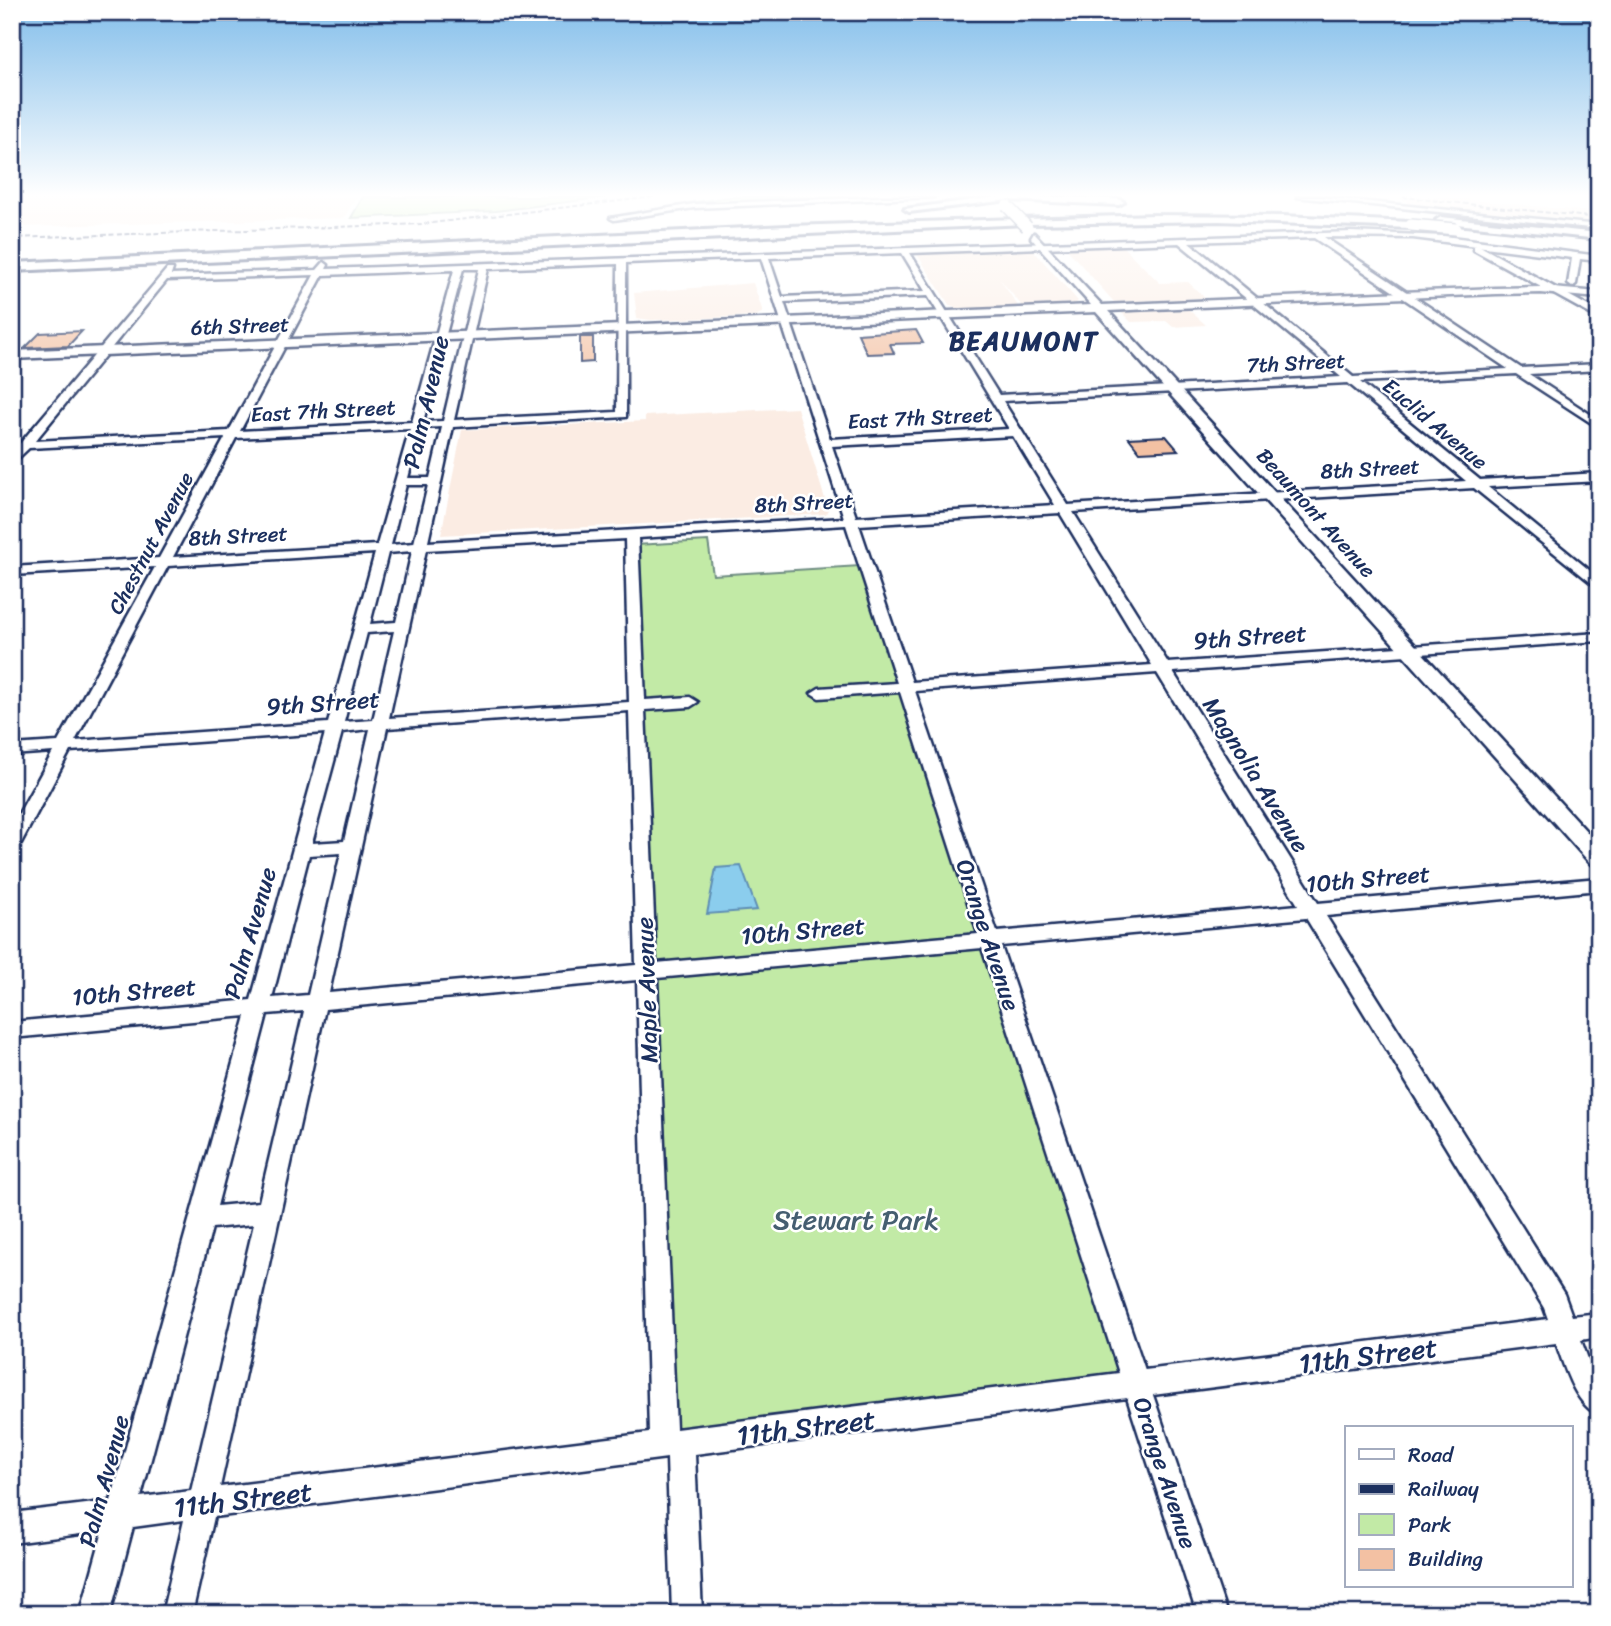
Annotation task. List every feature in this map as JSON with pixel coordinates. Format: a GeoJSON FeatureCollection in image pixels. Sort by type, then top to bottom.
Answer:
{"type":"FeatureCollection","features":[{"type":"Feature","properties":{"kind":"main road","name":"Beaumont Avenue"},"geometry":{"type":"LineString","coordinates":[[1069,273],[1599,859]]}},
{"type":"Feature","properties":{"kind":"main road","name":"6th Street"},"geometry":{"type":"LineString","coordinates":[[12,355],[1404,294],[1552,290],[1599,295]]}},
{"type":"Feature","properties":{"kind":"street"},"geometry":{"type":"LineString","coordinates":[[12,461],[167,275],[320,273]]}},
{"type":"Feature","properties":{"kind":"street","name":"Chestnut Avenue"},"geometry":{"type":"LineString","coordinates":[[12,843],[320,273]]}},
{"type":"Feature","properties":{"kind":"street","name":"Palm Avenue"},"geometry":{"type":"LineString","coordinates":[[177,1614],[448,424],[440,337],[457,273]]}},
{"type":"Feature","properties":{"kind":"street","name":"Palm Avenue"},"geometry":{"type":"LineString","coordinates":[[95,1614],[256,1008],[337,726],[416,426],[469,335],[483,273]]}},
{"type":"Feature","properties":{"kind":"street"},"geometry":{"type":"LineString","coordinates":[[622,273],[622,329]]}},
{"type":"Feature","properties":{"kind":"street","name":"Orange Avenue"},"geometry":{"type":"LineString","coordinates":[[769,273],[1212,1614]]}},
{"type":"Feature","properties":{"kind":"street","name":"Magnolia Avenue"},"geometry":{"type":"LineString","coordinates":[[918,273],[1555,1303],[1577,1366],[1599,1401]]}},
{"type":"Feature","properties":{"kind":"street","name":"Euclid Avenue"},"geometry":{"type":"LineString","coordinates":[[1220,273],[1599,585]]}},
{"type":"Feature","properties":{"kind":"street"},"geometry":{"type":"LineString","coordinates":[[1372,273],[1599,425]]}},
{"type":"Feature","properties":{"kind":"street"},"geometry":{"type":"LineString","coordinates":[[1523,273],[1599,316]]}},
{"type":"Feature","properties":{"kind":"street"},"geometry":{"type":"LineString","coordinates":[[1572,284],[1574,273]]}},
{"type":"Feature","properties":{"kind":"street"},"geometry":{"type":"LineString","coordinates":[[778,300],[931,293]]}},
{"type":"Feature","properties":{"kind":"street"},"geometry":{"type":"LineString","coordinates":[[450,300],[477,299]]}},
{"type":"Feature","properties":{"kind":"street","name":"East 7th Street"},"geometry":{"type":"LineString","coordinates":[[26,445],[622,415],[622,329]]}},
{"type":"Feature","properties":{"kind":"street","name":"7th Street"},"geometry":{"type":"LineString","coordinates":[[995,398],[1599,367]]}},
{"type":"Feature","properties":{"kind":"street","name":"East 7th Street"},"geometry":{"type":"LineString","coordinates":[[826,443],[1016,432]]}},
{"type":"Feature","properties":{"kind":"street","name":"8th Street"},"geometry":{"type":"LineString","coordinates":[[12,571],[1599,477]]}},
{"type":"Feature","properties":{"kind":"street"},"geometry":{"type":"LineString","coordinates":[[401,482],[435,481]]}},
{"type":"Feature","properties":{"kind":"street","name":"Maple Avenue"},"geometry":{"type":"LineString","coordinates":[[631,534],[646,972],[672,1444],[687,1614]]}},
{"type":"Feature","properties":{"kind":"street"},"geometry":{"type":"LineString","coordinates":[[362,629],[402,626]]}},
{"type":"Feature","properties":{"kind":"street","name":"9th Street"},"geometry":{"type":"LineString","coordinates":[[819,692],[1599,637]]}},
{"type":"Feature","properties":{"kind":"street","name":"9th Street"},"geometry":{"type":"LineString","coordinates":[[12,750],[690,702]]}},
{"type":"Feature","properties":{"kind":"street"},"geometry":{"type":"LineString","coordinates":[[301,850],[351,846]]}},
{"type":"Feature","properties":{"kind":"street","name":"10th Street"},"geometry":{"type":"LineString","coordinates":[[12,1030],[1599,884]]}},
{"type":"Feature","properties":{"kind":"street"},"geometry":{"type":"LineString","coordinates":[[201,1218],[268,1212]]}},
{"type":"Feature","properties":{"kind":"street","name":"11th Street"},"geometry":{"type":"LineString","coordinates":[[12,1528],[1599,1325]]}},
{"type":"Feature","properties":{"kind":"shaded area"},"geometry":{"type":"Polygon","coordinates":[[[929,273],[1053,273],[1078,301],[1022,306],[999,278],[1018,306],[959,309],[950,306],[929,273]]]}},
{"type":"Feature","properties":{"kind":"shaded area"},"geometry":{"type":"Polygon","coordinates":[[[1088,273],[1150,273],[1160,283],[1188,282],[1205,298],[1114,302],[1088,273]]]}},
{"type":"Feature","properties":{"kind":"shaded area"},"geometry":{"type":"Polygon","coordinates":[[[753,283],[763,312],[756,316],[651,320],[637,318],[634,293],[753,283]]]}},
{"type":"Feature","properties":{"kind":"shaded area"},"geometry":{"type":"Polygon","coordinates":[[[1189,310],[1206,325],[1173,327],[1166,321],[1131,322],[1121,312],[1189,310]]]}},
{"type":"Feature","properties":{"kind":"shaded area"},"geometry":{"type":"Polygon","coordinates":[[[797,408],[828,509],[826,514],[441,535],[462,430],[645,421],[645,416],[797,408]]]}},
{"type":"Feature","properties":{"kind":"green space","name":"Stewart Park"},"geometry":{"type":"Polygon","coordinates":[[[708,541],[713,575],[860,566],[1126,1391],[657,1454],[635,545],[708,541]]]}},
{"type":"Feature","properties":{"kind":"water"},"geometry":{"type":"Polygon","coordinates":[[[741,866],[757,910],[707,914],[716,868],[741,866]]]}},
{"type":"Feature","properties":{"kind":"building"},"geometry":{"type":"Polygon","coordinates":[[[916,330],[923,343],[890,344],[894,353],[867,354],[858,334],[916,330]]]}},
{"type":"Feature","properties":{"kind":"building"},"geometry":{"type":"Polygon","coordinates":[[[82,331],[68,346],[25,348],[40,333],[82,331]]]}},
{"type":"Feature","properties":{"kind":"building"},"geometry":{"type":"Polygon","coordinates":[[[580,337],[593,337],[593,362],[580,363],[580,337]]]}},
{"type":"Feature","properties":{"kind":"building"},"geometry":{"type":"Polygon","coordinates":[[[1166,436],[1178,450],[1140,452],[1129,438],[1166,436]]]}},
{"type":"Feature","properties":{"kind":"district","name":"BEAUMONT"},"geometry":{"type":"Point","coordinates":[1024,341]}}]}
